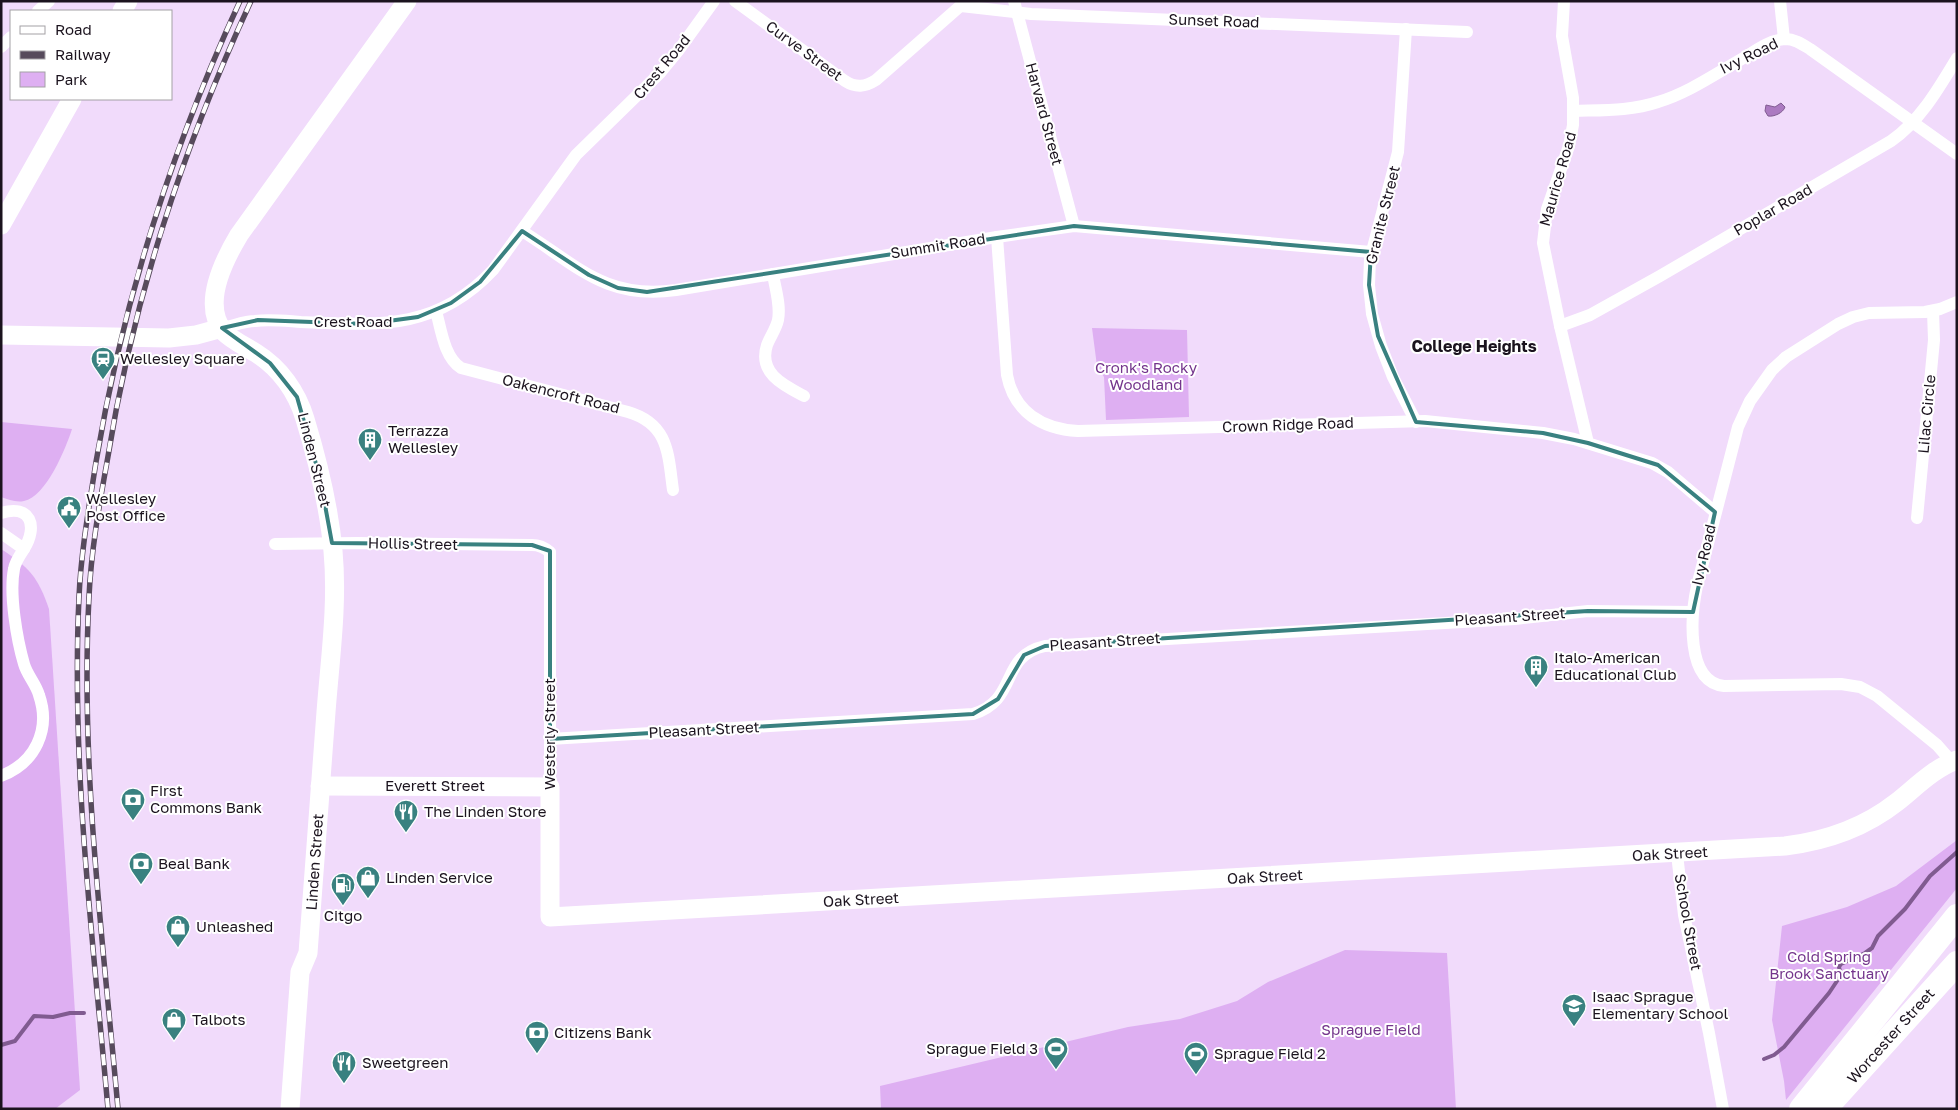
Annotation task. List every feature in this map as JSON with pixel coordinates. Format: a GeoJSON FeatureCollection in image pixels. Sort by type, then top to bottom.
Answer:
{"type":"FeatureCollection","features":[{"type":"Feature","properties":{"kind":"highway","name":"Worcester Street"},"geometry":{"type":"LineString","coordinates":[[1801,1109],[1957,916]]}},
{"type":"Feature","properties":{"kind":"highway","name":"Worcester Street"},"geometry":{"type":"LineString","coordinates":[[1825,1109],[1957,963]]}},
{"type":"Feature","properties":{"kind":"street"},"geometry":{"type":"LineString","coordinates":[[39,10],[49,1]]}},
{"type":"Feature","properties":{"kind":"street"},"geometry":{"type":"LineString","coordinates":[[222,328],[215,310],[216,291],[220,275],[235,241],[407,1]]}},
{"type":"Feature","properties":{"kind":"street","name":"Crest Road"},"geometry":{"type":"LineString","coordinates":[[1,335],[191,336],[258,320],[384,324],[436,311],[452,303],[480,282],[498,263],[576,155],[660,73],[714,1]]}},
{"type":"Feature","properties":{"kind":"street","name":"Curve Street"},"geometry":{"type":"LineString","coordinates":[[735,1],[845,81],[859,86],[868,85],[876,80],[964,4]]}},
{"type":"Feature","properties":{"kind":"street","name":"Maurice Road"},"geometry":{"type":"LineString","coordinates":[[1564,1],[1561,23],[1562,43],[1574,111],[1571,139],[1549,203],[1544,230],[1544,249],[1588,443]]}},
{"type":"Feature","properties":{"kind":"street"},"geometry":{"type":"LineString","coordinates":[[1780,1],[1784,39]]}},
{"type":"Feature","properties":{"kind":"street","name":"Sunset Road"},"geometry":{"type":"LineString","coordinates":[[964,4],[1468,32]]}},
{"type":"Feature","properties":{"kind":"street","name":"Harvard Street"},"geometry":{"type":"LineString","coordinates":[[1015,7],[1074,226]]}},
{"type":"Feature","properties":{"kind":"street","name":"Granite Street"},"geometry":{"type":"LineString","coordinates":[[1406,29],[1398,152],[1371,252],[1368,268],[1368,285],[1372,314],[1378,336],[1393,376],[1416,422]]}},
{"type":"Feature","properties":{"kind":"street"},"geometry":{"type":"LineString","coordinates":[[1,47],[10,38]]}},
{"type":"Feature","properties":{"kind":"street","name":"Ivy Road"},"geometry":{"type":"LineString","coordinates":[[1574,111],[1624,108],[1658,102],[1678,94],[1763,47],[1784,39],[1796,41],[1810,49],[1957,154]]}},
{"type":"Feature","properties":{"kind":"street","name":"Poplar Road"},"geometry":{"type":"LineString","coordinates":[[1560,326],[1595,312],[1884,145],[1913,123],[1957,58]]}},
{"type":"Feature","properties":{"kind":"street"},"geometry":{"type":"LineString","coordinates":[[1,225],[71,100]]}},
{"type":"Feature","properties":{"kind":"street","name":"Summit Road"},"geometry":{"type":"LineString","coordinates":[[522,231],[589,276],[630,291],[654,292],[997,236],[1074,226],[1371,252]]}},
{"type":"Feature","properties":{"kind":"street","name":"Crown Ridge Road"},"geometry":{"type":"LineString","coordinates":[[997,236],[1008,382],[1017,403],[1042,422],[1063,430],[1078,431],[1443,422],[1543,433],[1588,443],[1658,465],[1715,512]]}},
{"type":"Feature","properties":{"kind":"street"},"geometry":{"type":"LineString","coordinates":[[773,274],[779,315],[766,351],[765,364],[777,380],[804,396]]}},
{"type":"Feature","properties":{"kind":"street","name":"Ivy Road"},"geometry":{"type":"LineString","coordinates":[[1954,761],[1877,696],[1860,687],[1841,684],[1724,686],[1712,683],[1703,674],[1697,661],[1694,612],[1697,586],[1735,436],[1758,388],[1777,365],[1786,357],[1838,324],[1853,317],[1870,313],[1918,313],[1933,311],[1957,302]]}},
{"type":"Feature","properties":{"kind":"street","name":"Oakencroft Road"},"geometry":{"type":"LineString","coordinates":[[436,311],[449,354],[461,368],[628,412],[651,423],[666,444],[673,490]]}},
{"type":"Feature","properties":{"kind":"street","name":"Lilac Circle"},"geometry":{"type":"LineString","coordinates":[[1917,518],[1934,340],[1933,311]]}},
{"type":"Feature","properties":{"kind":"street","name":"Linden Street"},"geometry":{"type":"LineString","coordinates":[[222,328],[233,339],[270,363],[297,397],[305,417],[320,478],[332,543],[333,610],[308,953],[313,973],[303,1109]]}},
{"type":"Feature","properties":{"kind":"street"},"geometry":{"type":"LineString","coordinates":[[1,514],[9,511],[20,511],[28,517],[31,524],[31,531],[24,549],[13,570],[15,614],[24,664],[40,697],[43,717],[43,728],[36,746],[26,761],[15,770],[1,776]]}},
{"type":"Feature","properties":{"kind":"street"},"geometry":{"type":"LineString","coordinates":[[1,533],[24,549]]}},
{"type":"Feature","properties":{"kind":"street","name":"Hollis Street"},"geometry":{"type":"LineString","coordinates":[[275,544],[532,545],[542,546],[550,552]]}},
{"type":"Feature","properties":{"kind":"street","name":"Westerly Street"},"geometry":{"type":"LineString","coordinates":[[550,552],[550,917]]}},
{"type":"Feature","properties":{"kind":"street","name":"Pleasant Street"},"geometry":{"type":"LineString","coordinates":[[550,738],[973,714],[984,710],[998,700],[1004,691],[1012,670],[1024,655],[1034,649],[1046,646],[1515,618],[1588,611],[1694,612]]}},
{"type":"Feature","properties":{"kind":"street","name":"Oak Street"},"geometry":{"type":"LineString","coordinates":[[550,917],[1778,847],[1827,838],[1854,828],[1880,814],[1933,773],[1954,761]]}},
{"type":"Feature","properties":{"kind":"street","name":"Everett Street"},"geometry":{"type":"LineString","coordinates":[[320,786],[550,787]]}},
{"type":"Feature","properties":{"kind":"street","name":"School Street"},"geometry":{"type":"LineString","coordinates":[[1677,854],[1684,915],[1723,1109]]}},
{"type":"Feature","properties":{"kind":"street","name":"Linden Street"},"geometry":{"type":"LineString","coordinates":[[290,1109],[300,972],[308,953]]}},
{"type":"Feature","properties":{"kind":"highlighted area"},"geometry":{"type":"Polygon","coordinates":[[[1074,226],[1371,252],[1369,285],[1378,336],[1416,422],[1543,433],[1588,443],[1658,465],[1715,512],[1693,612],[1588,611],[1045,646],[1024,655],[998,699],[973,714],[550,739],[550,551],[532,545],[332,543],[320,478],[297,397],[270,363],[222,328],[258,320],[366,324],[418,317],[451,303],[480,282],[522,231],[589,275],[618,288],[647,292],[1074,226]]]}},
{"type":"Feature","properties":{"kind":"green space","name":"Cronk's Rocky Woodland"},"geometry":{"type":"Polygon","coordinates":[[[1092,328],[1187,330],[1189,417],[1106,420],[1104,377],[1097,366],[1092,328]]]}},
{"type":"Feature","properties":{"kind":"green space"},"geometry":{"type":"Polygon","coordinates":[[[1,422],[72,429],[54,471],[40,491],[32,498],[24,501],[15,501],[1,497],[1,422]]]}},
{"type":"Feature","properties":{"kind":"green space"},"geometry":{"type":"Polygon","coordinates":[[[1,549],[26,567],[41,589],[49,609],[80,1090],[55,1109],[1,1109],[1,549]]]}},
{"type":"Feature","properties":{"kind":"green space","name":"Cold Spring Brook Sanctuary"},"geometry":{"type":"Polygon","coordinates":[[[1957,840],[1957,888],[1786,1100],[1772,1020],[1782,926],[1847,907],[1896,886],[1957,840]]]}},
{"type":"Feature","properties":{"kind":"green space","name":"Sprague Field"},"geometry":{"type":"Polygon","coordinates":[[[1345,950],[1447,953],[1456,1109],[881,1109],[880,1086],[1128,1027],[1180,1019],[1237,1001],[1268,982],[1345,950]]]}},
{"type":"Feature","properties":{"kind":"shaded area"},"geometry":{"type":"Polygon","coordinates":[[[1781,103],[1785,107],[1780,113],[1768,116],[1765,111],[1766,105],[1775,107],[1781,103]]]}},
{"type":"Feature","properties":{"kind":"waterway"},"geometry":{"type":"LineString","coordinates":[[1764,1059],[1774,1055],[1784,1047],[1829,993],[1841,975],[1839,967],[1841,964],[1872,948],[1878,936],[1905,909],[1930,876],[1957,852]]}},
{"type":"Feature","properties":{"kind":"waterway"},"geometry":{"type":"LineString","coordinates":[[1,1045],[15,1041],[34,1016],[53,1017],[70,1013],[84,1013]]}},
{"type":"Feature","properties":{"kind":"railway"},"geometry":{"type":"LineString","coordinates":[[108,1109],[90,917],[78,725],[77,661],[83,546],[107,402],[135,284],[152,227],[192,113],[240,1]]}},
{"type":"Feature","properties":{"kind":"railway"},"geometry":{"type":"LineString","coordinates":[[118,1109],[90,789],[87,661],[93,546],[118,402],[146,284],[182,169],[203,113],[251,1]]}},
{"type":"Feature","properties":{"kind":"place","name":"Wellesley Square"},"geometry":{"type":"Point","coordinates":[103,380]}},
{"type":"Feature","properties":{"kind":"place","name":"Terrazza Wellesley"},"geometry":{"type":"Point","coordinates":[370,461]}},
{"type":"Feature","properties":{"kind":"place","name":"Wellesley Post Office"},"geometry":{"type":"Point","coordinates":[69,529]}},
{"type":"Feature","properties":{"kind":"place","name":"Italo-American Educational Club"},"geometry":{"type":"Point","coordinates":[1536,688]}},
{"type":"Feature","properties":{"kind":"place","name":"First Commons Bank"},"geometry":{"type":"Point","coordinates":[133,821]}},
{"type":"Feature","properties":{"kind":"place","name":"The Linden Store"},"geometry":{"type":"Point","coordinates":[406,833]}},
{"type":"Feature","properties":{"kind":"place","name":"Beal Bank"},"geometry":{"type":"Point","coordinates":[141,885]}},
{"type":"Feature","properties":{"kind":"place","name":"Linden Service"},"geometry":{"type":"Point","coordinates":[368,899]}},
{"type":"Feature","properties":{"kind":"place","name":"Citgo"},"geometry":{"type":"Point","coordinates":[343,906]}},
{"type":"Feature","properties":{"kind":"place","name":"Unleashed"},"geometry":{"type":"Point","coordinates":[178,948]}},
{"type":"Feature","properties":{"kind":"place","name":"Isaac Sprague Elementary School"},"geometry":{"type":"Point","coordinates":[1574,1027]}},
{"type":"Feature","properties":{"kind":"place","name":"Talbots"},"geometry":{"type":"Point","coordinates":[174,1041]}},
{"type":"Feature","properties":{"kind":"place","name":"Citizens Bank"},"geometry":{"type":"Point","coordinates":[537,1054]}},
{"type":"Feature","properties":{"kind":"place","name":"Sprague Field 3"},"geometry":{"type":"Point","coordinates":[1056,1070]}},
{"type":"Feature","properties":{"kind":"place","name":"Sprague Field 2"},"geometry":{"type":"Point","coordinates":[1196,1075]}},
{"type":"Feature","properties":{"kind":"place","name":"Sweetgreen"},"geometry":{"type":"Point","coordinates":[344,1084]}},
{"type":"Feature","properties":{"kind":"district","name":"College Heights"},"geometry":{"type":"Point","coordinates":[1474,346]}}]}
